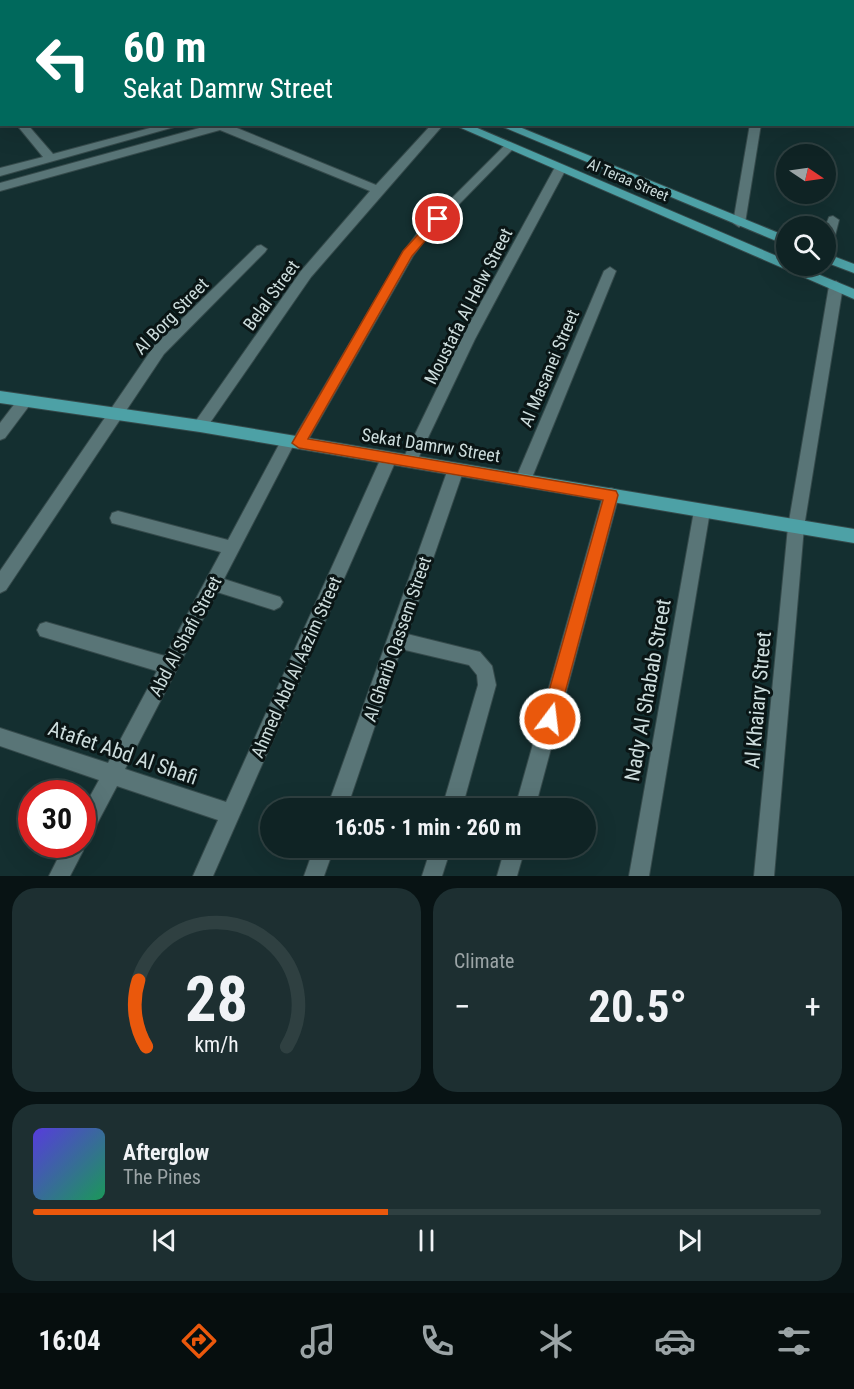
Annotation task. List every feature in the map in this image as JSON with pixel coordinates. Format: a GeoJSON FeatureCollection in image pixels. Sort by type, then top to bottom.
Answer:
{"type":"FeatureCollection","features":[{"type":"Feature","properties":{"kind":"main road","name":"Al Teraa Street"},"geometry":{"type":"LineString","coordinates":[[462,126],[776,260]]}},
{"type":"Feature","properties":{"kind":"main road","name":"Al Teraa Street"},"geometry":{"type":"LineString","coordinates":[[506,126],[776,238]]}},
{"type":"Feature","properties":{"kind":"main road"},"geometry":{"type":"LineString","coordinates":[[606,188],[618,172]]}},
{"type":"Feature","properties":{"kind":"main road"},"geometry":{"type":"LineString","coordinates":[[836,261],[854,268]]}},
{"type":"Feature","properties":{"kind":"main road","name":"Al Teraa Street"},"geometry":{"type":"LineString","coordinates":[[813,276],[854,294]]}},
{"type":"Feature","properties":{"kind":"main road","name":"Sekat Damrw Street"},"geometry":{"type":"LineString","coordinates":[[0,397],[200,426],[854,536]]}},
{"type":"Feature","properties":{"kind":"street"},"geometry":{"type":"LineString","coordinates":[[23,126],[51,159]]}},
{"type":"Feature","properties":{"kind":"street"},"geometry":{"type":"LineString","coordinates":[[130,126],[140,136]]}},
{"type":"Feature","properties":{"kind":"street"},"geometry":{"type":"LineString","coordinates":[[0,172],[173,126]]}},
{"type":"Feature","properties":{"kind":"street"},"geometry":{"type":"LineString","coordinates":[[0,187],[220,126]]}},
{"type":"Feature","properties":{"kind":"street"},"geometry":{"type":"LineString","coordinates":[[226,126],[378,190]]}},
{"type":"Feature","properties":{"kind":"street","name":"Belal Street"},"geometry":{"type":"LineString","coordinates":[[200,426],[306,274],[378,190],[437,126]]}},
{"type":"Feature","properties":{"kind":"street"},"geometry":{"type":"LineString","coordinates":[[739,223],[754,126]]}},
{"type":"Feature","properties":{"kind":"street","name":"Abd Al Shafi Street"},"geometry":{"type":"LineString","coordinates":[[96,806],[232,548],[293,442],[408,254],[423,234],[509,147]]}},
{"type":"Feature","properties":{"kind":"street","name":"Moustafa Al Helw Street"},"geometry":{"type":"LineString","coordinates":[[410,461],[468,339],[561,169]]}},
{"type":"Feature","properties":{"kind":"street","name":"Al Borg Street"},"geometry":{"type":"LineString","coordinates":[[0,585],[159,350],[261,249]]}},
{"type":"Feature","properties":{"kind":"street","name":"Al Masanei Street"},"geometry":{"type":"LineString","coordinates":[[524,480],[610,271]]}},
{"type":"Feature","properties":{"kind":"street","name":"Al Khaiary Street"},"geometry":{"type":"LineString","coordinates":[[764,876],[796,527],[836,286]]}},
{"type":"Feature","properties":{"kind":"street"},"geometry":{"type":"LineString","coordinates":[[0,434],[24,402]]}},
{"type":"Feature","properties":{"kind":"street","name":"Ahmed Abd Al Aazim Street"},"geometry":{"type":"LineString","coordinates":[[203,876],[389,458]]}},
{"type":"Feature","properties":{"kind":"street","name":"Al Gharib Qassem Street"},"geometry":{"type":"LineString","coordinates":[[341,798],[456,469]]}},
{"type":"Feature","properties":{"kind":"street"},"geometry":{"type":"LineString","coordinates":[[528,798],[611,495]]}},
{"type":"Feature","properties":{"kind":"street","name":"Nady Al Shabab Street"},"geometry":{"type":"LineString","coordinates":[[639,876],[702,511]]}},
{"type":"Feature","properties":{"kind":"street"},"geometry":{"type":"LineString","coordinates":[[118,518],[232,548]]}},
{"type":"Feature","properties":{"kind":"street"},"geometry":{"type":"LineString","coordinates":[[214,583],[274,602]]}},
{"type":"Feature","properties":{"kind":"street"},"geometry":{"type":"LineString","coordinates":[[46,630],[169,666]]}},
{"type":"Feature","properties":{"kind":"street"},"geometry":{"type":"LineString","coordinates":[[396,640],[474,658],[486,672],[487,685],[455,798]]}},
{"type":"Feature","properties":{"kind":"street","name":"Atafet Abd Al Shafi"},"geometry":{"type":"LineString","coordinates":[[0,737],[231,814]]}},
{"type":"Feature","properties":{"kind":"street"},"geometry":{"type":"LineString","coordinates":[[59,876],[69,858]]}},
{"type":"Feature","properties":{"kind":"street"},"geometry":{"type":"LineString","coordinates":[[314,876],[320,858]]}},
{"type":"Feature","properties":{"kind":"street"},"geometry":{"type":"LineString","coordinates":[[432,876],[438,858]]}},
{"type":"Feature","properties":{"kind":"street"},"geometry":{"type":"LineString","coordinates":[[507,876],[512,858]]}},
{"type":"Feature","properties":{"kind":"route"},"geometry":{"type":"LineString","coordinates":[[438,219],[408,254],[299,443],[611,495],[550,719]]}}]}
